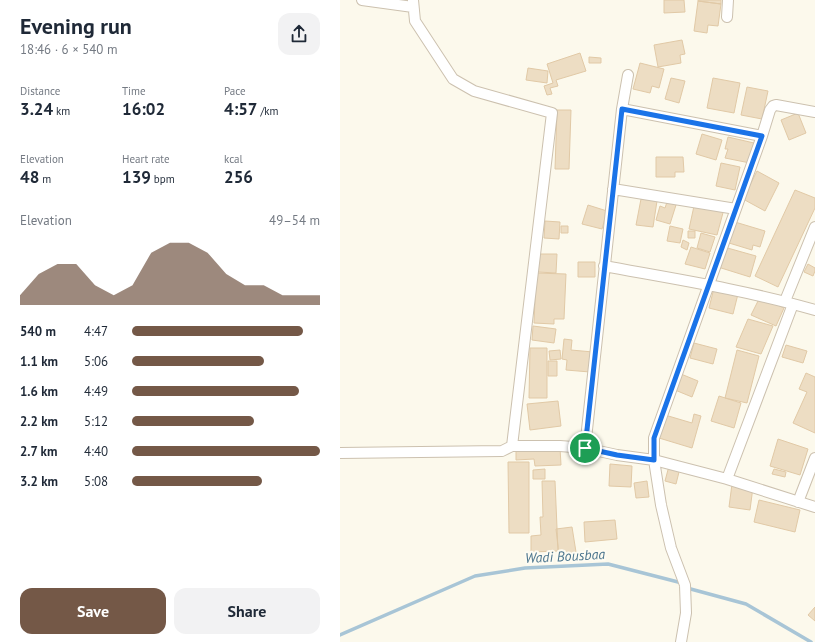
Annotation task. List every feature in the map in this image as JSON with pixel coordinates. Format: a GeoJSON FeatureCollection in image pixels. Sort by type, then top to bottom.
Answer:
{"type":"FeatureCollection","features":[{"type":"Feature","properties":{"kind":"street"},"geometry":{"type":"LineString","coordinates":[[362,0],[413,3],[415,21],[453,79],[474,91],[552,113],[512,446]]}},
{"type":"Feature","properties":{"kind":"street"},"geometry":{"type":"LineString","coordinates":[[727,17],[728,0]]}},
{"type":"Feature","properties":{"kind":"street"},"geometry":{"type":"LineString","coordinates":[[585,448],[622,109],[628,75]]}},
{"type":"Feature","properties":{"kind":"street"},"geometry":{"type":"LineString","coordinates":[[681,642],[686,613],[685,585],[671,548],[661,505],[654,460],[654,438],[770,110],[776,105],[815,112]]}},
{"type":"Feature","properties":{"kind":"street"},"geometry":{"type":"LineString","coordinates":[[622,109],[762,136]]}},
{"type":"Feature","properties":{"kind":"street"},"geometry":{"type":"LineString","coordinates":[[613,189],[736,209]]}},
{"type":"Feature","properties":{"kind":"street"},"geometry":{"type":"LineString","coordinates":[[727,479],[815,227]]}},
{"type":"Feature","properties":{"kind":"street"},"geometry":{"type":"LineString","coordinates":[[604,266],[709,285],[789,302],[815,310]]}},
{"type":"Feature","properties":{"kind":"street"},"geometry":{"type":"LineString","coordinates":[[340,453],[502,451],[512,446],[560,446],[585,448],[617,455],[654,460],[727,479],[815,507]]}},
{"type":"Feature","properties":{"kind":"street"},"geometry":{"type":"LineString","coordinates":[[798,502],[815,458]]}},
{"type":"Feature","properties":{"kind":"building"},"geometry":{"type":"Polygon","coordinates":[[[664,0],[684,0],[685,12],[664,13],[664,0]]]}},
{"type":"Feature","properties":{"kind":"building"},"geometry":{"type":"Polygon","coordinates":[[[721,0],[721,4],[698,1],[721,0]]]}},
{"type":"Feature","properties":{"kind":"building"},"geometry":{"type":"Polygon","coordinates":[[[698,1],[721,4],[718,26],[708,25],[707,33],[694,31],[698,1]]]}},
{"type":"Feature","properties":{"kind":"building"},"geometry":{"type":"Polygon","coordinates":[[[682,40],[685,54],[680,55],[681,63],[658,67],[654,45],[682,40]]]}},
{"type":"Feature","properties":{"kind":"building"},"geometry":{"type":"Polygon","coordinates":[[[580,53],[586,71],[556,80],[558,86],[550,88],[552,94],[547,95],[544,86],[553,83],[547,64],[580,53]]]}},
{"type":"Feature","properties":{"kind":"building"},"geometry":{"type":"Polygon","coordinates":[[[589,57],[601,58],[601,63],[589,63],[589,57]]]}},
{"type":"Feature","properties":{"kind":"building"},"geometry":{"type":"Polygon","coordinates":[[[640,63],[664,69],[659,88],[652,86],[650,93],[633,89],[640,63]]]}},
{"type":"Feature","properties":{"kind":"building"},"geometry":{"type":"Polygon","coordinates":[[[528,68],[548,71],[547,83],[526,80],[528,68]]]}},
{"type":"Feature","properties":{"kind":"building"},"geometry":{"type":"Polygon","coordinates":[[[671,78],[685,81],[679,103],[665,99],[671,78]]]}},
{"type":"Feature","properties":{"kind":"building"},"geometry":{"type":"Polygon","coordinates":[[[713,78],[740,83],[734,113],[707,108],[713,78]]]}},
{"type":"Feature","properties":{"kind":"building"},"geometry":{"type":"Polygon","coordinates":[[[747,87],[768,91],[762,119],[741,115],[747,87]]]}},
{"type":"Feature","properties":{"kind":"building"},"geometry":{"type":"Polygon","coordinates":[[[557,110],[571,110],[569,169],[555,169],[557,110]]]}},
{"type":"Feature","properties":{"kind":"building"},"geometry":{"type":"Polygon","coordinates":[[[798,113],[806,133],[789,140],[781,120],[798,113]]]}},
{"type":"Feature","properties":{"kind":"building"},"geometry":{"type":"Polygon","coordinates":[[[702,134],[722,140],[716,160],[696,154],[702,134]]]}},
{"type":"Feature","properties":{"kind":"building"},"geometry":{"type":"Polygon","coordinates":[[[728,137],[754,143],[750,163],[725,158],[728,149],[725,149],[728,137]]]}},
{"type":"Feature","properties":{"kind":"building"},"geometry":{"type":"Polygon","coordinates":[[[656,157],[683,157],[684,172],[675,172],[675,177],[656,177],[656,157]]]}},
{"type":"Feature","properties":{"kind":"building"},"geometry":{"type":"Polygon","coordinates":[[[721,163],[740,167],[735,190],[716,186],[721,163]]]}},
{"type":"Feature","properties":{"kind":"building"},"geometry":{"type":"Polygon","coordinates":[[[757,171],[779,183],[765,211],[743,199],[757,171]]]}},
{"type":"Feature","properties":{"kind":"building"},"geometry":{"type":"Polygon","coordinates":[[[795,190],[815,198],[815,208],[778,287],[755,276],[795,190]]]}},
{"type":"Feature","properties":{"kind":"building"},"geometry":{"type":"Polygon","coordinates":[[[641,199],[657,201],[653,227],[636,225],[641,199]]]}},
{"type":"Feature","properties":{"kind":"building"},"geometry":{"type":"Polygon","coordinates":[[[667,202],[676,205],[670,224],[656,220],[660,206],[665,208],[667,202]]]}},
{"type":"Feature","properties":{"kind":"building"},"geometry":{"type":"Polygon","coordinates":[[[588,205],[607,211],[602,229],[582,224],[588,205]]]}},
{"type":"Feature","properties":{"kind":"building"},"geometry":{"type":"Polygon","coordinates":[[[694,206],[724,209],[717,235],[689,229],[694,206]]]}},
{"type":"Feature","properties":{"kind":"building"},"geometry":{"type":"Polygon","coordinates":[[[545,221],[560,222],[559,239],[544,238],[545,221]]]}},
{"type":"Feature","properties":{"kind":"building"},"geometry":{"type":"Polygon","coordinates":[[[735,222],[765,231],[760,247],[753,245],[752,250],[729,243],[735,222]]]}},
{"type":"Feature","properties":{"kind":"building"},"geometry":{"type":"Polygon","coordinates":[[[561,226],[568,226],[568,233],[561,233],[561,226]]]}},
{"type":"Feature","properties":{"kind":"building"},"geometry":{"type":"Polygon","coordinates":[[[670,226],[683,229],[680,243],[667,241],[670,226]]]}},
{"type":"Feature","properties":{"kind":"building"},"geometry":{"type":"Polygon","coordinates":[[[688,231],[695,231],[695,238],[688,238],[688,231]]]}},
{"type":"Feature","properties":{"kind":"building"},"geometry":{"type":"Polygon","coordinates":[[[701,233],[715,237],[710,252],[697,248],[701,233]]]}},
{"type":"Feature","properties":{"kind":"building"},"geometry":{"type":"Polygon","coordinates":[[[683,240],[689,243],[687,250],[681,247],[683,240]]]}},
{"type":"Feature","properties":{"kind":"building"},"geometry":{"type":"Polygon","coordinates":[[[691,247],[710,253],[705,269],[685,264],[691,247]]]}},
{"type":"Feature","properties":{"kind":"building"},"geometry":{"type":"Polygon","coordinates":[[[724,247],[756,256],[750,277],[718,267],[724,247]]]}},
{"type":"Feature","properties":{"kind":"building"},"geometry":{"type":"Polygon","coordinates":[[[539,254],[557,254],[556,273],[538,272],[539,254]]]}},
{"type":"Feature","properties":{"kind":"building"},"geometry":{"type":"Polygon","coordinates":[[[578,262],[595,262],[595,277],[578,277],[578,262]]]}},
{"type":"Feature","properties":{"kind":"building"},"geometry":{"type":"Polygon","coordinates":[[[808,264],[815,268],[813,276],[804,272],[808,264]]]}},
{"type":"Feature","properties":{"kind":"building"},"geometry":{"type":"Polygon","coordinates":[[[536,273],[566,274],[564,319],[554,319],[554,324],[534,323],[536,273]]]}},
{"type":"Feature","properties":{"kind":"building"},"geometry":{"type":"Polygon","coordinates":[[[714,288],[738,294],[733,314],[709,308],[714,288]]]}},
{"type":"Feature","properties":{"kind":"building"},"geometry":{"type":"Polygon","coordinates":[[[760,297],[784,308],[776,326],[751,315],[760,297]]]}},
{"type":"Feature","properties":{"kind":"building"},"geometry":{"type":"Polygon","coordinates":[[[748,319],[773,326],[761,354],[736,347],[748,319]]]}},
{"type":"Feature","properties":{"kind":"building"},"geometry":{"type":"Polygon","coordinates":[[[533,326],[556,329],[554,343],[532,340],[533,326]]]}},
{"type":"Feature","properties":{"kind":"building"},"geometry":{"type":"Polygon","coordinates":[[[564,339],[572,340],[571,350],[593,352],[590,372],[566,370],[567,360],[562,359],[564,339]]]}},
{"type":"Feature","properties":{"kind":"building"},"geometry":{"type":"Polygon","coordinates":[[[694,343],[717,349],[713,364],[690,358],[694,343]]]}},
{"type":"Feature","properties":{"kind":"building"},"geometry":{"type":"Polygon","coordinates":[[[786,345],[807,351],[803,363],[782,357],[786,345]]]}},
{"type":"Feature","properties":{"kind":"building"},"geometry":{"type":"Polygon","coordinates":[[[530,348],[547,348],[547,398],[529,398],[530,348]]]}},
{"type":"Feature","properties":{"kind":"building"},"geometry":{"type":"Polygon","coordinates":[[[560,350],[561,359],[550,360],[549,351],[560,350]]]}},
{"type":"Feature","properties":{"kind":"building"},"geometry":{"type":"Polygon","coordinates":[[[737,350],[759,356],[747,403],[725,398],[737,350]]]}},
{"type":"Feature","properties":{"kind":"building"},"geometry":{"type":"Polygon","coordinates":[[[548,361],[557,361],[557,376],[548,376],[548,361]]]}},
{"type":"Feature","properties":{"kind":"building"},"geometry":{"type":"Polygon","coordinates":[[[806,373],[815,377],[815,433],[793,423],[807,392],[799,389],[806,373]]]}},
{"type":"Feature","properties":{"kind":"building"},"geometry":{"type":"Polygon","coordinates":[[[681,374],[698,381],[692,397],[675,390],[681,374]]]}},
{"type":"Feature","properties":{"kind":"building"},"geometry":{"type":"Polygon","coordinates":[[[719,396],[741,403],[734,428],[711,421],[719,396]]]}},
{"type":"Feature","properties":{"kind":"building"},"geometry":{"type":"Polygon","coordinates":[[[558,401],[561,426],[530,430],[527,404],[558,401]]]}},
{"type":"Feature","properties":{"kind":"building"},"geometry":{"type":"Polygon","coordinates":[[[694,414],[701,416],[692,448],[659,438],[665,415],[692,423],[694,414]]]}},
{"type":"Feature","properties":{"kind":"building"},"geometry":{"type":"Polygon","coordinates":[[[778,439],[808,449],[800,475],[770,466],[778,439]]]}},
{"type":"Feature","properties":{"kind":"building"},"geometry":{"type":"Polygon","coordinates":[[[560,448],[561,465],[535,466],[534,459],[516,460],[516,451],[560,448]]]}},
{"type":"Feature","properties":{"kind":"building"},"geometry":{"type":"Polygon","coordinates":[[[508,462],[529,462],[529,533],[509,533],[508,462]]]}},
{"type":"Feature","properties":{"kind":"building"},"geometry":{"type":"Polygon","coordinates":[[[610,464],[632,466],[631,487],[609,486],[610,464]]]}},
{"type":"Feature","properties":{"kind":"building"},"geometry":{"type":"Polygon","coordinates":[[[669,466],[680,468],[676,484],[665,481],[669,466]]]}},
{"type":"Feature","properties":{"kind":"building"},"geometry":{"type":"Polygon","coordinates":[[[545,469],[545,479],[533,479],[533,470],[545,469]]]}},
{"type":"Feature","properties":{"kind":"building"},"geometry":{"type":"Polygon","coordinates":[[[774,469],[786,472],[785,477],[772,474],[774,469]]]}},
{"type":"Feature","properties":{"kind":"building"},"geometry":{"type":"Polygon","coordinates":[[[542,481],[555,481],[558,551],[531,552],[531,536],[541,535],[540,517],[543,517],[542,481]]]}},
{"type":"Feature","properties":{"kind":"building"},"geometry":{"type":"Polygon","coordinates":[[[647,481],[649,497],[636,498],[634,483],[647,481]]]}},
{"type":"Feature","properties":{"kind":"building"},"geometry":{"type":"Polygon","coordinates":[[[732,484],[753,487],[750,510],[729,507],[732,484]]]}},
{"type":"Feature","properties":{"kind":"building"},"geometry":{"type":"Polygon","coordinates":[[[759,500],[800,510],[795,532],[754,522],[759,500]]]}},
{"type":"Feature","properties":{"kind":"building"},"geometry":{"type":"Polygon","coordinates":[[[615,520],[617,539],[585,542],[584,522],[615,520]]]}},
{"type":"Feature","properties":{"kind":"building"},"geometry":{"type":"Polygon","coordinates":[[[572,527],[576,552],[559,555],[556,529],[572,527]]]}},
{"type":"Feature","properties":{"kind":"building"},"geometry":{"type":"Polygon","coordinates":[[[815,607],[815,621],[808,615],[815,607]]]}},
{"type":"Feature","properties":{"kind":"waterway","name":"Wadi Bousbaa"},"geometry":{"type":"LineString","coordinates":[[340,635],[475,576],[525,568],[608,564],[682,583]]}},
{"type":"Feature","properties":{"kind":"waterway","name":"Wadi Bousbaa"},"geometry":{"type":"LineString","coordinates":[[687,588],[746,604],[811,642]]}},
{"type":"Feature","properties":{"kind":"route"},"geometry":{"type":"LineString","coordinates":[[622,109],[762,136],[654,438],[654,460],[617,455],[585,448],[622,109]]}}]}
